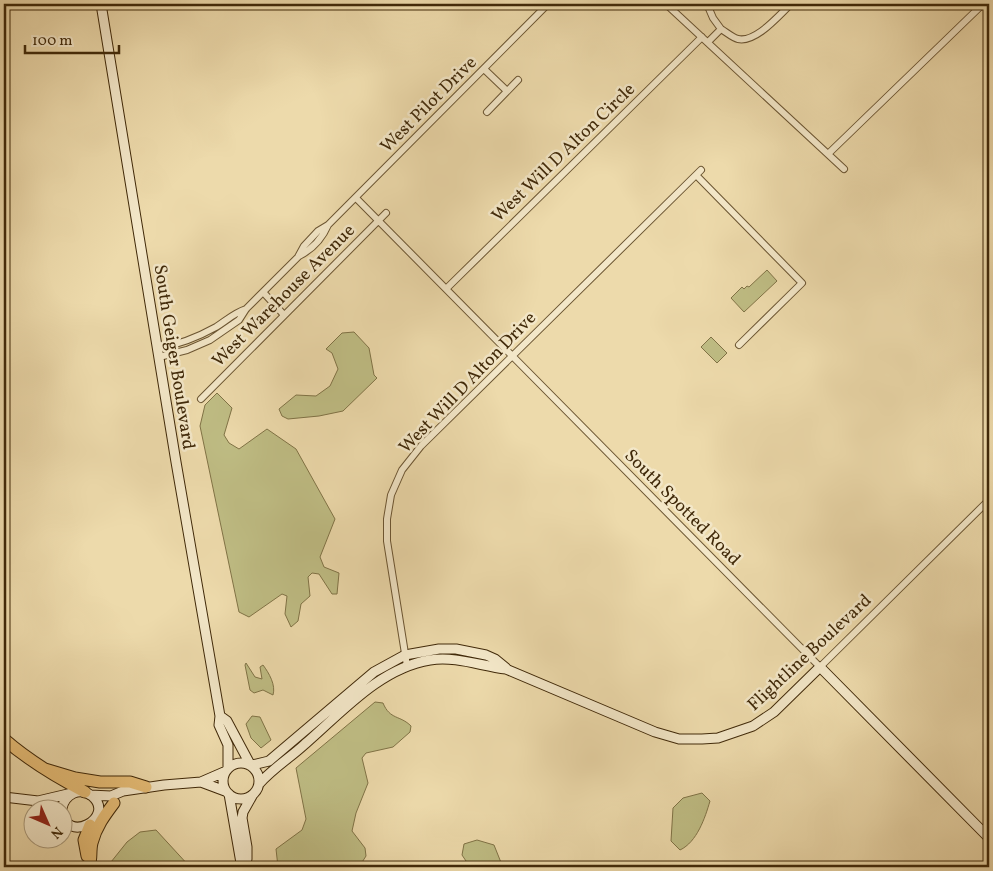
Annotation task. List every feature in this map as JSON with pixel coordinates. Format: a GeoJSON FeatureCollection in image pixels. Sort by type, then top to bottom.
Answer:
{"type":"FeatureCollection","features":[{"type":"Feature","properties":{"kind":"highway"},"geometry":{"type":"LineString","coordinates":[[4,739],[16,750],[82,793]]}},
{"type":"Feature","properties":{"kind":"highway"},"geometry":{"type":"LineString","coordinates":[[45,769],[75,778],[100,782],[130,782],[141,788]]}},
{"type":"Feature","properties":{"kind":"highway"},"geometry":{"type":"LineString","coordinates":[[89,867],[92,861],[91,846],[94,833],[114,802]]}},
{"type":"Feature","properties":{"kind":"highway"},"geometry":{"type":"LineString","coordinates":[[89,867],[84,839],[93,820]]}},
{"type":"Feature","properties":{"kind":"main road","name":"South Geiger Boulevard"},"geometry":{"type":"LineString","coordinates":[[100,4],[220,716],[219,725],[228,746],[226,770]]}},
{"type":"Feature","properties":{"kind":"main road","name":"Flightline Boulevard"},"geometry":{"type":"LineString","coordinates":[[251,765],[269,761],[374,672],[405,655],[430,650],[456,649],[486,655],[495,659],[506,668],[655,732],[679,738],[718,738],[753,726],[774,712],[820,667]]}},
{"type":"Feature","properties":{"kind":"main road","name":"Flightline Boulevard"},"geometry":{"type":"LineString","coordinates":[[259,784],[277,766],[382,678],[407,666],[432,659],[451,659],[488,667],[506,668]]}},
{"type":"Feature","properties":{"kind":"main road","name":"South Spotted Road"},"geometry":{"type":"LineString","coordinates":[[820,667],[989,838]]}},
{"type":"Feature","properties":{"kind":"main road","name":"South Geiger Boulevard"},"geometry":{"type":"LineString","coordinates":[[220,716],[227,721],[251,765]]}},
{"type":"Feature","properties":{"kind":"main road"},"geometry":{"type":"LineString","coordinates":[[54,798],[82,793],[111,796],[141,788],[201,782],[238,762],[251,765],[258,773],[259,784],[243,812],[242,818],[247,847],[247,859],[244,867]]}},
{"type":"Feature","properties":{"kind":"main road"},"geometry":{"type":"LineString","coordinates":[[226,770],[223,785],[227,793],[241,863],[244,867]]}},
{"type":"Feature","properties":{"kind":"main road"},"geometry":{"type":"LineString","coordinates":[[201,782],[235,798],[242,799],[252,796]]}},
{"type":"Feature","properties":{"kind":"main road"},"geometry":{"type":"LineString","coordinates":[[72,824],[79,827],[93,820],[114,802],[141,788]]}},
{"type":"Feature","properties":{"kind":"main road"},"geometry":{"type":"LineString","coordinates":[[72,798],[82,793]]}},
{"type":"Feature","properties":{"kind":"main road"},"geometry":{"type":"LineString","coordinates":[[82,793],[97,804],[93,820]]}},
{"type":"Feature","properties":{"kind":"main road"},"geometry":{"type":"LineString","coordinates":[[4,797],[22,799]]}},
{"type":"Feature","properties":{"kind":"street","name":"West Pilot Drive"},"geometry":{"type":"LineString","coordinates":[[159,353],[187,350],[210,340],[239,320],[246,309],[298,257],[304,246],[318,231],[328,225],[356,198],[548,4]]}},
{"type":"Feature","properties":{"kind":"street"},"geometry":{"type":"LineString","coordinates":[[666,4],[844,169]]}},
{"type":"Feature","properties":{"kind":"street"},"geometry":{"type":"LineString","coordinates":[[707,4],[720,29],[739,39],[752,37],[766,28],[791,4]]}},
{"type":"Feature","properties":{"kind":"street"},"geometry":{"type":"LineString","coordinates":[[828,154],[983,4]]}},
{"type":"Feature","properties":{"kind":"street","name":"West Will D Alton Circle"},"geometry":{"type":"LineString","coordinates":[[446,289],[705,40],[720,29]]}},
{"type":"Feature","properties":{"kind":"street"},"geometry":{"type":"LineString","coordinates":[[484,69],[507,91]]}},
{"type":"Feature","properties":{"kind":"street"},"geometry":{"type":"LineString","coordinates":[[487,112],[518,80]]}},
{"type":"Feature","properties":{"kind":"street","name":"West Will D Alton Drive"},"geometry":{"type":"LineString","coordinates":[[407,666],[387,541],[387,519],[391,496],[402,470],[421,446],[698,173],[802,283],[738,345]]}},
{"type":"Feature","properties":{"kind":"street","name":"South Spotted Road"},"geometry":{"type":"LineString","coordinates":[[356,198],[820,667]]}},
{"type":"Feature","properties":{"kind":"street","name":"West Warehouse Avenue"},"geometry":{"type":"LineString","coordinates":[[201,400],[386,213]]}},
{"type":"Feature","properties":{"kind":"street"},"geometry":{"type":"LineString","coordinates":[[263,292],[284,315]]}},
{"type":"Feature","properties":{"kind":"street","name":"Flightline Boulevard"},"geometry":{"type":"LineString","coordinates":[[820,667],[989,500]]}},
{"type":"Feature","properties":{"kind":"shaded area"},"geometry":{"type":"Polygon","coordinates":[[[767,270],[777,281],[744,312],[731,298],[742,287],[744,289],[747,286],[749,287],[767,270]]]}},
{"type":"Feature","properties":{"kind":"shaded area"},"geometry":{"type":"Polygon","coordinates":[[[354,332],[369,348],[374,375],[377,378],[343,411],[288,419],[282,416],[279,409],[296,395],[316,396],[330,386],[338,369],[332,353],[326,349],[342,333],[354,332]]]}},
{"type":"Feature","properties":{"kind":"shaded area"},"geometry":{"type":"Polygon","coordinates":[[[711,337],[727,353],[717,363],[701,347],[711,337]]]}},
{"type":"Feature","properties":{"kind":"shaded area"},"geometry":{"type":"Polygon","coordinates":[[[217,393],[232,408],[224,435],[229,443],[239,449],[267,429],[296,449],[335,519],[320,557],[324,567],[339,573],[337,594],[332,594],[319,574],[312,573],[308,577],[310,596],[301,604],[298,621],[291,627],[285,614],[287,596],[282,594],[249,617],[239,612],[200,426],[205,405],[217,393]]]}},
{"type":"Feature","properties":{"kind":"shaded area"},"geometry":{"type":"Polygon","coordinates":[[[246,663],[255,677],[262,679],[260,667],[263,665],[273,683],[273,695],[263,690],[254,693],[250,690],[246,663]]]}},
{"type":"Feature","properties":{"kind":"shaded area"},"geometry":{"type":"Polygon","coordinates":[[[375,702],[383,703],[392,715],[411,726],[410,732],[393,747],[366,753],[362,758],[368,783],[356,813],[352,831],[365,848],[366,856],[359,867],[278,867],[276,849],[302,830],[306,819],[296,768],[375,702]]]}},
{"type":"Feature","properties":{"kind":"shaded area"},"geometry":{"type":"Polygon","coordinates":[[[252,716],[260,717],[271,740],[261,748],[251,738],[246,724],[252,716]]]}},
{"type":"Feature","properties":{"kind":"shaded area"},"geometry":{"type":"Polygon","coordinates":[[[702,793],[710,801],[706,815],[696,835],[680,850],[671,841],[673,808],[683,798],[702,793]]]}},
{"type":"Feature","properties":{"kind":"shaded area"},"geometry":{"type":"Polygon","coordinates":[[[156,830],[190,867],[107,867],[127,842],[140,832],[156,830]]]}},
{"type":"Feature","properties":{"kind":"shaded area"},"geometry":{"type":"Polygon","coordinates":[[[477,840],[494,845],[502,865],[500,867],[470,867],[462,855],[464,844],[477,840]]]}}]}
